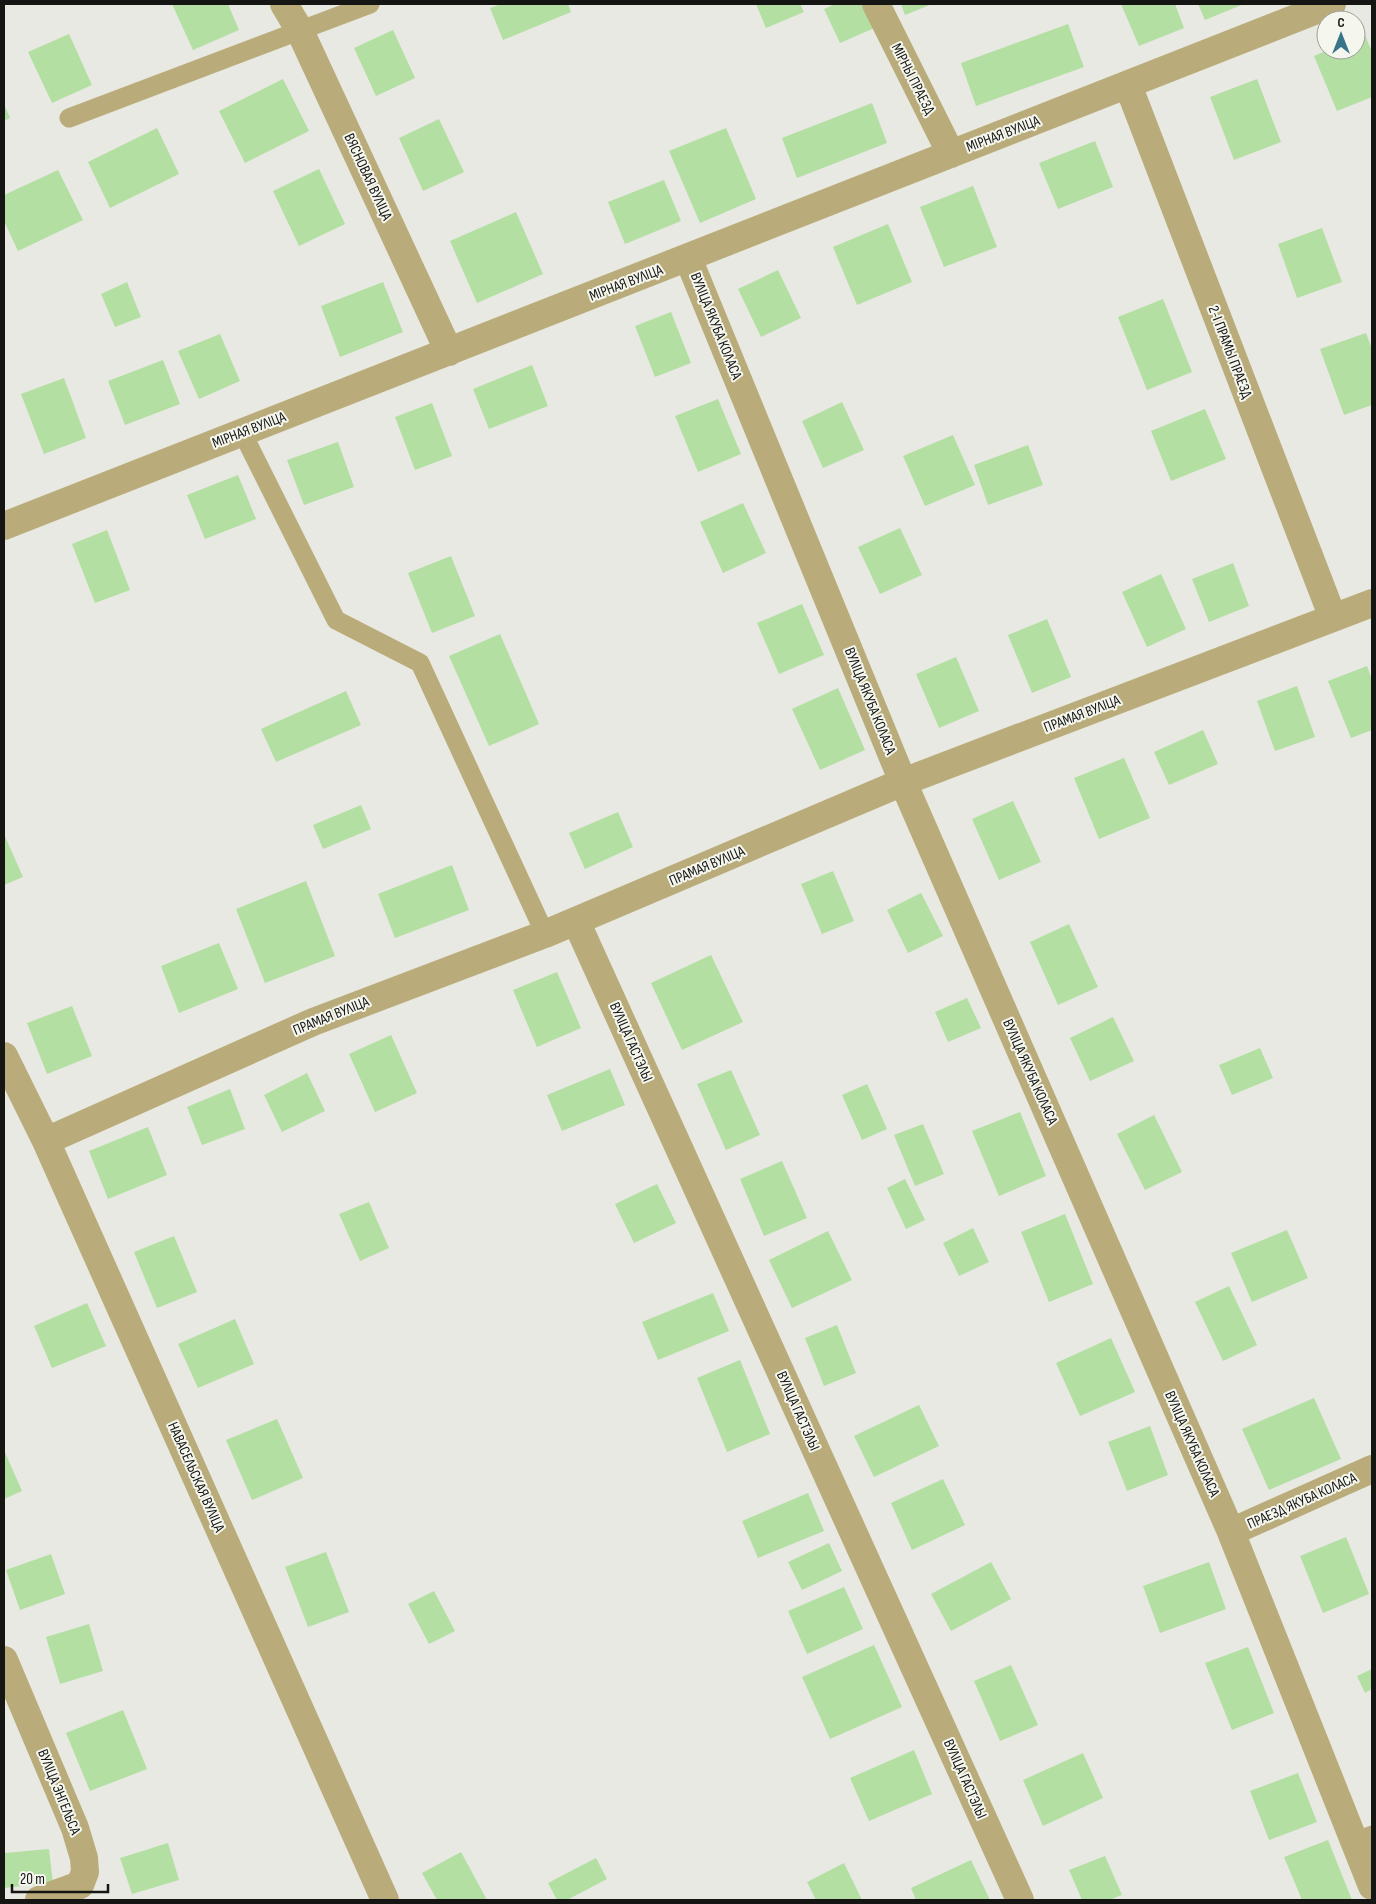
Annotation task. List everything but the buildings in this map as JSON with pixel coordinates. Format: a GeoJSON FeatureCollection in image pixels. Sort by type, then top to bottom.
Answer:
{"type":"FeatureCollection","features":[{"type":"Feature","properties":{"kind":"street","name":"ВЯСНОВАЯ ВУЛІЦА"},"geometry":{"type":"LineString","coordinates":[[284,4],[300,31],[449,352]]}},
{"type":"Feature","properties":{"kind":"street","name":"МІРНЫ ПРАЕЗД"},"geometry":{"type":"LineString","coordinates":[[876,4],[951,154]]}},
{"type":"Feature","properties":{"kind":"street","name":"МІРНАЯ ВУЛІЦА"},"geometry":{"type":"LineString","coordinates":[[4,526],[1332,4]]}},
{"type":"Feature","properties":{"kind":"street","name":"2-І ПРАМЫ ПРАЕЗД"},"geometry":{"type":"LineString","coordinates":[[1128,85],[1332,618]]}},
{"type":"Feature","properties":{"kind":"street","name":"ВУЛІЦА ЯКУБА КОЛАСА"},"geometry":{"type":"LineString","coordinates":[[688,258],[903,782],[1363,1839],[1372,1886]]}},
{"type":"Feature","properties":{"kind":"street","name":"ПРАМАЯ ВУЛІЦА"},"geometry":{"type":"LineString","coordinates":[[46,1141],[313,1022],[545,934],[903,782],[1372,603]]}},
{"type":"Feature","properties":{"kind":"street","name":"ВУЛІЦА ГАСТЭЛЫ"},"geometry":{"type":"LineString","coordinates":[[576,921],[1020,1900]]}},
{"type":"Feature","properties":{"kind":"street","name":"НАВАСЕЛЬСКАЯ ВУЛІЦА"},"geometry":{"type":"LineString","coordinates":[[4,1056],[46,1141],[385,1900]]}},
{"type":"Feature","properties":{"kind":"street","name":"ПРАЕЗД ЯКУБА КОЛАСА"},"geometry":{"type":"LineString","coordinates":[[1231,1532],[1372,1469]]}},
{"type":"Feature","properties":{"kind":"street","name":"ВУЛІЦА ЭНГЕЛЬСА"},"geometry":{"type":"LineString","coordinates":[[4,1660],[75,1828],[84,1858],[85,1872],[80,1885],[39,1900]]}},
{"type":"Feature","properties":{"kind":"lane"},"geometry":{"type":"LineString","coordinates":[[69,118],[370,4]]}},
{"type":"Feature","properties":{"kind":"lane"},"geometry":{"type":"LineString","coordinates":[[242,432],[336,620],[420,663],[545,934]]}}]}
